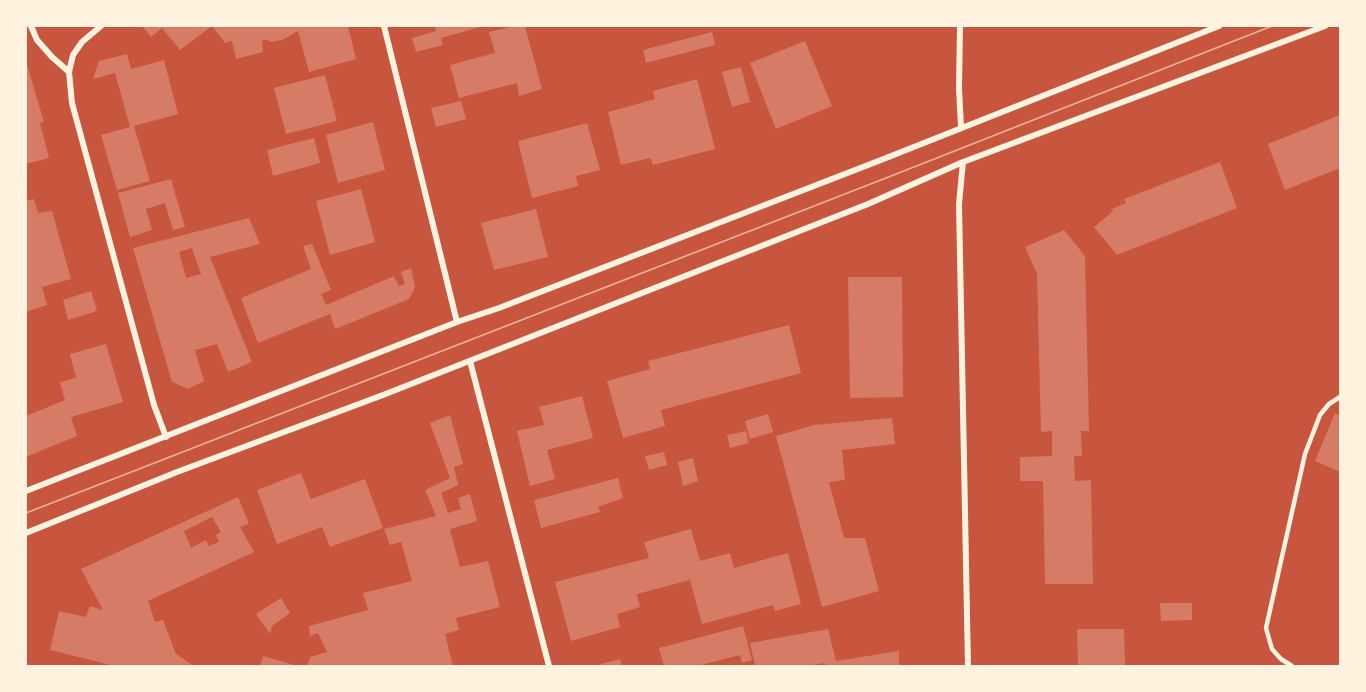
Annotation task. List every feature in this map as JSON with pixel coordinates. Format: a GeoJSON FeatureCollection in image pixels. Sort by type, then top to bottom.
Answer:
{"type":"FeatureCollection","features":[{"type":"Feature","properties":{"kind":"street"},"geometry":{"type":"LineString","coordinates":[[31,26],[37,40],[69,72]]}},
{"type":"Feature","properties":{"kind":"street"},"geometry":{"type":"LineString","coordinates":[[101,26],[82,42],[74,55],[69,72],[72,103],[154,405],[166,437]]}},
{"type":"Feature","properties":{"kind":"street"},"geometry":{"type":"LineString","coordinates":[[384,26],[457,322]]}},
{"type":"Feature","properties":{"kind":"street"},"geometry":{"type":"LineString","coordinates":[[960,26],[961,127]]}},
{"type":"Feature","properties":{"kind":"street"},"geometry":{"type":"LineString","coordinates":[[26,491],[1220,26]]}},
{"type":"Feature","properties":{"kind":"street"},"geometry":{"type":"LineString","coordinates":[[26,533],[177,472],[470,361],[857,208],[963,162],[1325,26]]}},
{"type":"Feature","properties":{"kind":"street"},"geometry":{"type":"LineString","coordinates":[[963,162],[959,204],[968,666]]}},
{"type":"Feature","properties":{"kind":"street"},"geometry":{"type":"LineString","coordinates":[[470,361],[549,666]]}},
{"type":"Feature","properties":{"kind":"lane"},"geometry":{"type":"LineString","coordinates":[[1292,666],[1272,649],[1266,628],[1305,454],[1320,415],[1329,404],[1341,397]]}},
{"type":"Feature","properties":{"kind":"building"},"geometry":{"type":"Polygon","coordinates":[[[142,26],[212,26],[180,50],[162,28],[151,37],[142,26]]]}},
{"type":"Feature","properties":{"kind":"building"},"geometry":{"type":"Polygon","coordinates":[[[212,26],[348,26],[356,59],[309,72],[298,31],[282,40],[270,42],[262,40],[263,52],[236,59],[232,41],[225,43],[212,26]]]}},
{"type":"Feature","properties":{"kind":"building"},"geometry":{"type":"Polygon","coordinates":[[[435,26],[484,26],[441,38],[443,45],[416,52],[412,38],[436,31],[435,26]]]}},
{"type":"Feature","properties":{"kind":"building"},"geometry":{"type":"Polygon","coordinates":[[[514,26],[525,26],[542,89],[519,96],[517,83],[459,98],[450,65],[495,53],[489,32],[514,26]]]}},
{"type":"Feature","properties":{"kind":"building"},"geometry":{"type":"Polygon","coordinates":[[[712,32],[715,45],[646,63],[643,50],[712,32]]]}},
{"type":"Feature","properties":{"kind":"building"},"geometry":{"type":"Polygon","coordinates":[[[805,41],[832,106],[776,129],[750,63],[805,41]]]}},
{"type":"Feature","properties":{"kind":"building"},"geometry":{"type":"Polygon","coordinates":[[[127,54],[131,69],[164,60],[178,114],[134,126],[150,181],[117,190],[101,135],[130,127],[115,73],[93,79],[99,61],[127,54]]]}},
{"type":"Feature","properties":{"kind":"building"},"geometry":{"type":"Polygon","coordinates":[[[26,61],[44,122],[40,123],[49,158],[26,164],[26,61]]]}},
{"type":"Feature","properties":{"kind":"building"},"geometry":{"type":"Polygon","coordinates":[[[741,67],[750,102],[732,107],[722,72],[741,67]]]}},
{"type":"Feature","properties":{"kind":"building"},"geometry":{"type":"Polygon","coordinates":[[[325,75],[337,121],[286,134],[274,88],[325,75]]]}},
{"type":"Feature","properties":{"kind":"building"},"geometry":{"type":"Polygon","coordinates":[[[697,79],[715,149],[653,165],[650,158],[621,165],[608,112],[655,99],[653,91],[697,79]]]}},
{"type":"Feature","properties":{"kind":"building"},"geometry":{"type":"Polygon","coordinates":[[[461,101],[466,119],[436,127],[431,108],[461,101]]]}},
{"type":"Feature","properties":{"kind":"building"},"geometry":{"type":"Polygon","coordinates":[[[1340,115],[1340,168],[1285,190],[1268,144],[1340,115]]]}},
{"type":"Feature","properties":{"kind":"building"},"geometry":{"type":"Polygon","coordinates":[[[373,122],[385,170],[338,183],[326,135],[373,122]]]}},
{"type":"Feature","properties":{"kind":"building"},"geometry":{"type":"Polygon","coordinates":[[[587,123],[600,170],[576,176],[578,186],[532,198],[518,141],[587,123]]]}},
{"type":"Feature","properties":{"kind":"building"},"geometry":{"type":"Polygon","coordinates":[[[314,138],[320,163],[273,176],[267,150],[314,138]]]}},
{"type":"Feature","properties":{"kind":"building"},"geometry":{"type":"Polygon","coordinates":[[[1220,162],[1237,208],[1117,255],[1094,227],[1113,211],[1112,209],[1126,203],[1124,199],[1220,162]]]}},
{"type":"Feature","properties":{"kind":"building"},"geometry":{"type":"Polygon","coordinates":[[[171,179],[185,227],[173,230],[165,203],[146,209],[152,230],[130,237],[118,193],[171,179]]]}},
{"type":"Feature","properties":{"kind":"building"},"geometry":{"type":"Polygon","coordinates":[[[361,189],[375,242],[330,255],[316,201],[361,189]]]}},
{"type":"Feature","properties":{"kind":"building"},"geometry":{"type":"Polygon","coordinates":[[[34,199],[38,213],[52,211],[71,279],[42,287],[47,305],[26,312],[26,201],[34,199]]]}},
{"type":"Feature","properties":{"kind":"building"},"geometry":{"type":"Polygon","coordinates":[[[536,209],[548,257],[494,270],[481,223],[536,209]]]}},
{"type":"Feature","properties":{"kind":"building"},"geometry":{"type":"Polygon","coordinates":[[[249,218],[260,244],[210,257],[252,362],[228,372],[217,344],[195,350],[204,381],[188,389],[172,382],[133,248],[249,218]],[[192,248],[179,252],[186,278],[201,274],[192,248]]]}},
{"type":"Feature","properties":{"kind":"building"},"geometry":{"type":"Polygon","coordinates":[[[1064,230],[1085,256],[1089,431],[1081,431],[1082,456],[1074,456],[1075,481],[1091,480],[1093,584],[1045,584],[1043,481],[1020,481],[1020,457],[1052,456],[1052,431],[1041,432],[1037,274],[1025,247],[1064,230]]]}},
{"type":"Feature","properties":{"kind":"building"},"geometry":{"type":"Polygon","coordinates":[[[312,244],[331,290],[321,294],[326,305],[394,276],[399,286],[405,284],[401,272],[411,268],[415,287],[409,299],[335,329],[330,314],[258,343],[241,298],[311,269],[303,246],[312,244]]]}},
{"type":"Feature","properties":{"kind":"building"},"geometry":{"type":"Polygon","coordinates":[[[848,277],[902,277],[903,397],[850,398],[848,277]]]}},
{"type":"Feature","properties":{"kind":"building"},"geometry":{"type":"Polygon","coordinates":[[[91,291],[97,311],[68,320],[63,300],[91,291]]]}},
{"type":"Feature","properties":{"kind":"building"},"geometry":{"type":"Polygon","coordinates":[[[789,325],[801,373],[661,410],[665,426],[623,438],[607,381],[650,369],[648,361],[789,325]]]}},
{"type":"Feature","properties":{"kind":"building"},"geometry":{"type":"Polygon","coordinates":[[[106,344],[123,402],[71,417],[77,436],[26,457],[26,416],[65,400],[60,382],[76,378],[70,354],[106,344]]]}},
{"type":"Feature","properties":{"kind":"building"},"geometry":{"type":"Polygon","coordinates":[[[582,396],[593,438],[547,450],[555,479],[530,486],[517,431],[544,425],[539,407],[582,396]]]}},
{"type":"Feature","properties":{"kind":"building"},"geometry":{"type":"Polygon","coordinates":[[[1335,413],[1340,416],[1340,472],[1315,461],[1335,413]]]}},
{"type":"Feature","properties":{"kind":"building"},"geometry":{"type":"Polygon","coordinates":[[[768,414],[773,432],[750,439],[745,421],[768,414]]]}},
{"type":"Feature","properties":{"kind":"building"},"geometry":{"type":"Polygon","coordinates":[[[450,415],[463,464],[454,467],[458,485],[441,493],[448,513],[461,509],[458,498],[470,494],[477,521],[450,529],[460,567],[488,561],[500,607],[456,618],[459,630],[445,634],[453,666],[307,666],[310,657],[327,652],[318,633],[310,636],[309,626],[368,610],[363,593],[412,581],[401,542],[390,545],[384,529],[436,516],[425,490],[450,478],[430,423],[450,415]]]}},
{"type":"Feature","properties":{"kind":"building"},"geometry":{"type":"Polygon","coordinates":[[[892,418],[895,444],[842,450],[845,480],[829,482],[844,538],[865,538],[879,591],[822,607],[776,436],[814,425],[892,418]]]}},
{"type":"Feature","properties":{"kind":"building"},"geometry":{"type":"Polygon","coordinates":[[[746,431],[749,443],[730,448],[727,435],[746,431]]]}},
{"type":"Feature","properties":{"kind":"building"},"geometry":{"type":"Polygon","coordinates":[[[664,452],[667,465],[649,470],[645,456],[664,452]]]}},
{"type":"Feature","properties":{"kind":"building"},"geometry":{"type":"Polygon","coordinates":[[[693,458],[698,481],[683,486],[678,462],[693,458]]]}},
{"type":"Feature","properties":{"kind":"building"},"geometry":{"type":"Polygon","coordinates":[[[301,473],[311,499],[365,479],[383,528],[330,547],[322,527],[277,544],[257,490],[301,473]]]}},
{"type":"Feature","properties":{"kind":"building"},"geometry":{"type":"Polygon","coordinates":[[[618,478],[623,498],[598,507],[600,512],[541,528],[534,500],[618,478]]]}},
{"type":"Feature","properties":{"kind":"building"},"geometry":{"type":"Polygon","coordinates":[[[238,497],[249,524],[240,527],[254,552],[148,601],[155,622],[163,620],[176,654],[194,666],[115,666],[50,650],[59,611],[86,617],[90,606],[103,610],[81,569],[238,497]],[[212,517],[184,531],[191,548],[206,540],[209,546],[219,542],[216,535],[221,532],[212,517]]]}},
{"type":"Feature","properties":{"kind":"building"},"geometry":{"type":"Polygon","coordinates":[[[691,529],[700,561],[730,553],[734,568],[788,553],[801,604],[775,611],[773,605],[702,624],[690,580],[637,594],[640,607],[617,614],[620,627],[571,641],[555,582],[649,558],[644,542],[691,529]]]}},
{"type":"Feature","properties":{"kind":"building"},"geometry":{"type":"Polygon","coordinates":[[[281,598],[290,613],[272,626],[270,634],[256,614],[281,598]]]}},
{"type":"Feature","properties":{"kind":"building"},"geometry":{"type":"Polygon","coordinates":[[[1160,603],[1192,603],[1192,620],[1161,621],[1160,603]]]}},
{"type":"Feature","properties":{"kind":"building"},"geometry":{"type":"Polygon","coordinates":[[[743,626],[752,660],[742,663],[740,655],[697,666],[664,666],[659,648],[743,626]]]}},
{"type":"Feature","properties":{"kind":"building"},"geometry":{"type":"Polygon","coordinates":[[[828,629],[836,661],[899,651],[899,666],[826,666],[825,663],[807,666],[755,666],[750,643],[828,629]]]}},
{"type":"Feature","properties":{"kind":"building"},"geometry":{"type":"Polygon","coordinates":[[[1077,629],[1124,629],[1125,666],[1078,666],[1077,629]]]}},
{"type":"Feature","properties":{"kind":"building"},"geometry":{"type":"Polygon","coordinates":[[[263,656],[298,666],[260,666],[263,656]]]}},
{"type":"Feature","properties":{"kind":"building"},"geometry":{"type":"Polygon","coordinates":[[[620,659],[622,666],[593,666],[620,659]]]}},
{"type":"Feature","properties":{"kind":"tram line"},"geometry":{"type":"LineString","coordinates":[[26,513],[1272,26]]}}]}
